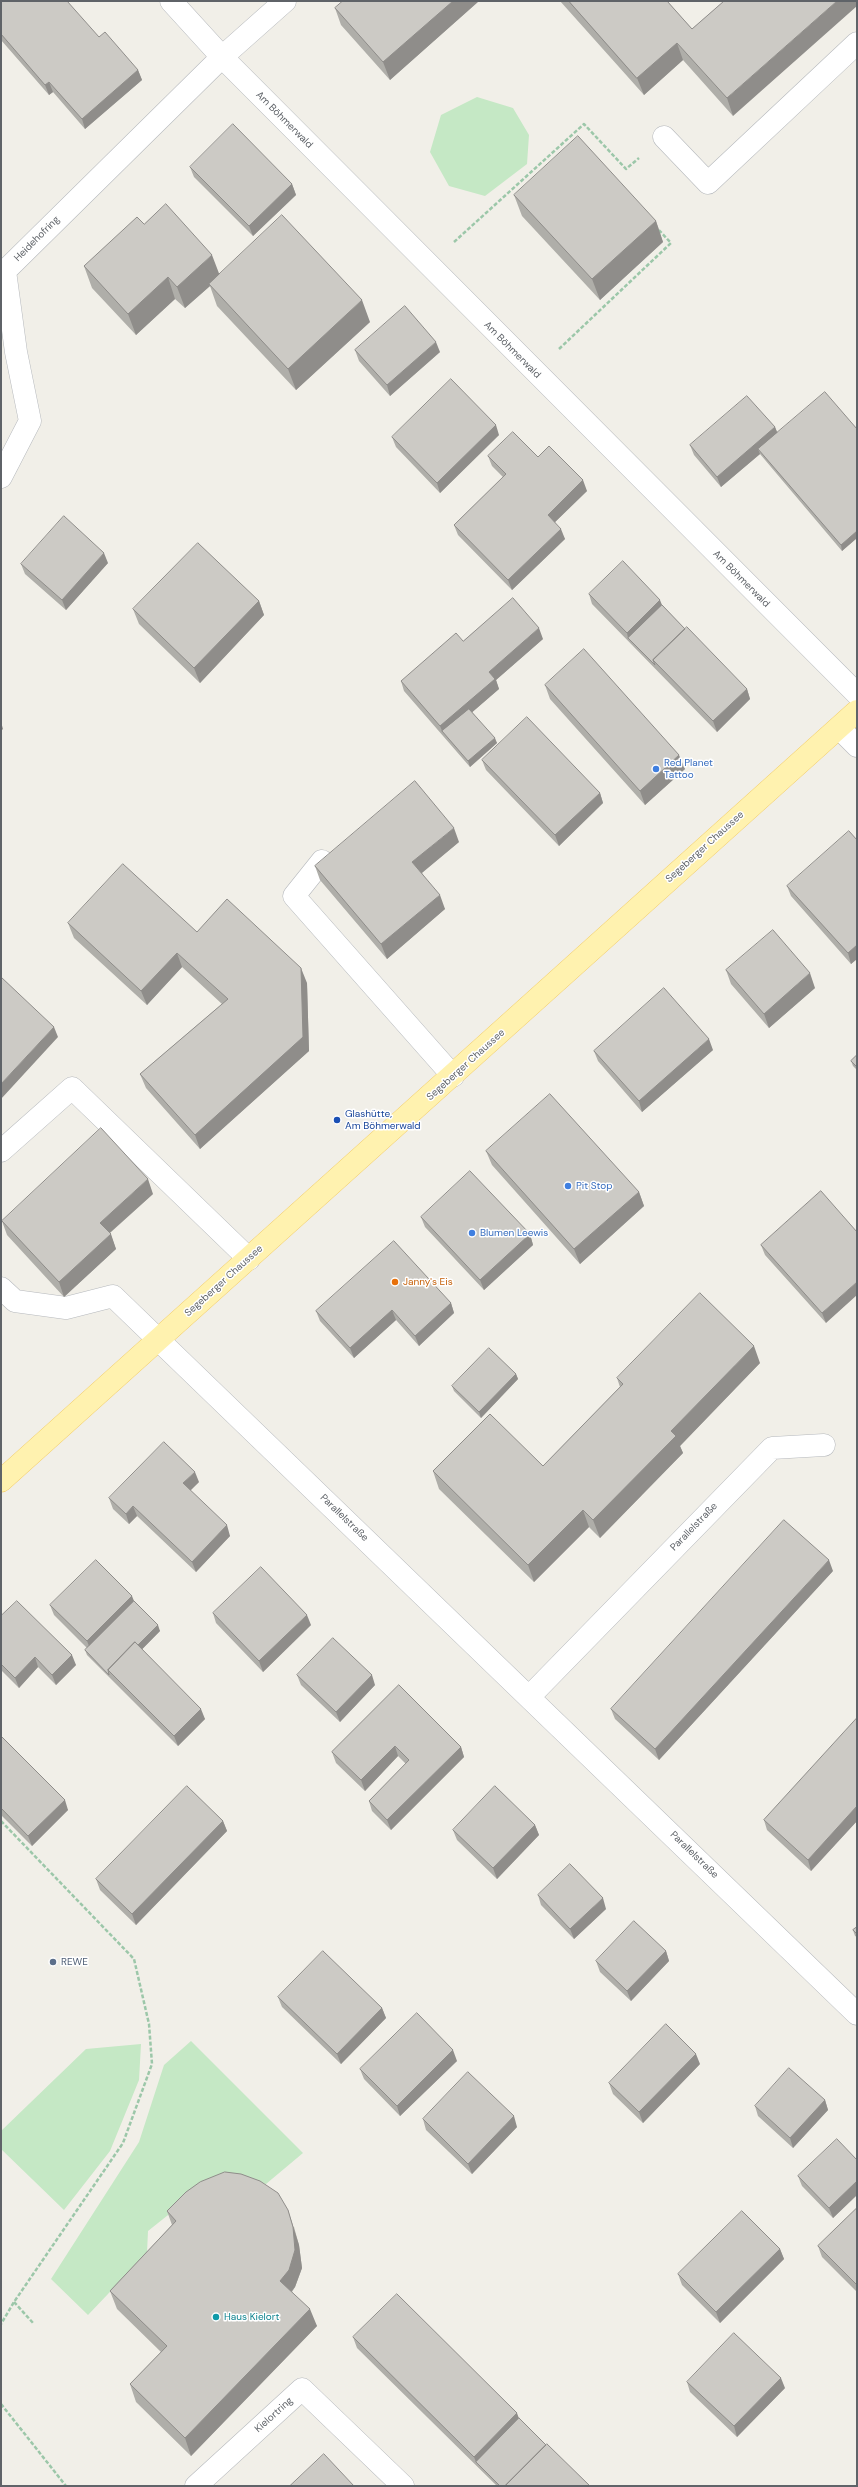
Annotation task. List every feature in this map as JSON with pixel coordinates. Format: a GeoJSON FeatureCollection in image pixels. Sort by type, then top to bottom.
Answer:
{"type":"FeatureCollection","features":[{"type":"Feature","properties":{"kind":"main road","name":"Segeberger Chaussee"},"geometry":{"type":"LineString","coordinates":[[1,1481],[857,711]]}},
{"type":"Feature","properties":{"kind":"street","name":"Am Böhmerwald"},"geometry":{"type":"LineString","coordinates":[[171,1],[222,57],[535,373],[857,694]]}},
{"type":"Feature","properties":{"kind":"street"},"geometry":{"type":"LineString","coordinates":[[222,57],[285,1]]}},
{"type":"Feature","properties":{"kind":"street"},"geometry":{"type":"LineString","coordinates":[[664,137],[708,183],[857,43]]}},
{"type":"Feature","properties":{"kind":"street","name":"Heidehofring"},"geometry":{"type":"LineString","coordinates":[[1,477],[30,421],[16,352],[5,272],[222,57]]}},
{"type":"Feature","properties":{"kind":"street"},"geometry":{"type":"LineString","coordinates":[[838,728],[857,746]]}},
{"type":"Feature","properties":{"kind":"street"},"geometry":{"type":"LineString","coordinates":[[322,862],[294,896],[453,1076]]}},
{"type":"Feature","properties":{"kind":"street"},"geometry":{"type":"LineString","coordinates":[[1,1151],[72,1088],[249,1259]]}},
{"type":"Feature","properties":{"kind":"street","name":"Parallelstraße"},"geometry":{"type":"LineString","coordinates":[[1,1288],[15,1301],[66,1308],[113,1296],[530,1696],[857,2014]]}},
{"type":"Feature","properties":{"kind":"street","name":"Parallelstraße"},"geometry":{"type":"LineString","coordinates":[[530,1696],[772,1448],[824,1445]]}},
{"type":"Feature","properties":{"kind":"street","name":"Kielortring"},"geometry":{"type":"LineString","coordinates":[[196,2486],[302,2389],[403,2486]]}},
{"type":"Feature","properties":{"kind":"path"},"geometry":{"type":"LineString","coordinates":[[428,265],[584,124],[626,169],[664,137]]}},
{"type":"Feature","properties":{"kind":"path"},"geometry":{"type":"LineString","coordinates":[[535,373],[671,243],[655,225]]}},
{"type":"Feature","properties":{"kind":"path"},"geometry":{"type":"LineString","coordinates":[[1,1821],[134,1959],[149,2024],[152,2064],[122,2143],[14,2302],[1,2324]]}},
{"type":"Feature","properties":{"kind":"path"},"geometry":{"type":"LineString","coordinates":[[14,2302],[34,2324]]}},
{"type":"Feature","properties":{"kind":"path"},"geometry":{"type":"LineString","coordinates":[[1,2404],[66,2486]]}},
{"type":"Feature","properties":{"kind":"green space"},"geometry":{"type":"Polygon","coordinates":[[[477,97],[513,108],[529,135],[527,164],[485,196],[449,186],[430,152],[441,115],[477,97]]]}},
{"type":"Feature","properties":{"kind":"green space"},"geometry":{"type":"Polygon","coordinates":[[[191,2041],[303,2153],[266,2184],[212,2180],[148,2231],[147,2253],[88,2315],[51,2279],[139,2142],[164,2065],[191,2041]]]}},
{"type":"Feature","properties":{"kind":"green space"},"geometry":{"type":"Polygon","coordinates":[[[141,2044],[139,2080],[110,2151],[64,2210],[1,2149],[1,2131],[86,2049],[141,2044]]]}},
{"type":"Feature","properties":{"kind":"building"},"geometry":{"type":"Polygon","coordinates":[[[1,1],[67,1],[99,37],[105,32],[138,70],[82,119],[49,82],[45,85],[1,34],[1,1]]]}},
{"type":"Feature","properties":{"kind":"building"},"geometry":{"type":"Polygon","coordinates":[[[343,1],[453,1],[383,62],[335,8],[343,1]]]}},
{"type":"Feature","properties":{"kind":"building"},"geometry":{"type":"Polygon","coordinates":[[[569,1],[667,1],[692,29],[724,1],[837,1],[727,98],[677,43],[637,78],[569,1]]]}},
{"type":"Feature","properties":{"kind":"building"},"geometry":{"type":"Polygon","coordinates":[[[233,124],[292,184],[249,226],[190,167],[233,124]]]}},
{"type":"Feature","properties":{"kind":"building"},"geometry":{"type":"Polygon","coordinates":[[[578,136],[656,221],[592,279],[514,195],[578,136]]]}},
{"type":"Feature","properties":{"kind":"building"},"geometry":{"type":"Polygon","coordinates":[[[166,204],[212,255],[177,287],[168,277],[128,314],[84,266],[137,217],[144,224],[166,204]]]}},
{"type":"Feature","properties":{"kind":"building"},"geometry":{"type":"Polygon","coordinates":[[[282,215],[362,300],[288,369],[209,284],[282,215]]]}},
{"type":"Feature","properties":{"kind":"building"},"geometry":{"type":"Polygon","coordinates":[[[405,306],[436,342],[387,385],[355,350],[405,306]]]}},
{"type":"Feature","properties":{"kind":"building"},"geometry":{"type":"Polygon","coordinates":[[[451,379],[496,425],[437,483],[392,437],[451,379]]]}},
{"type":"Feature","properties":{"kind":"building"},"geometry":{"type":"Polygon","coordinates":[[[825,392],[857,429],[857,531],[841,545],[758,449],[825,392]]]}},
{"type":"Feature","properties":{"kind":"building"},"geometry":{"type":"Polygon","coordinates":[[[747,396],[775,427],[717,477],[690,445],[747,396]]]}},
{"type":"Feature","properties":{"kind":"building"},"geometry":{"type":"Polygon","coordinates":[[[513,432],[538,457],[549,446],[583,480],[548,515],[561,529],[508,580],[454,525],[506,474],[488,456],[513,432]]]}},
{"type":"Feature","properties":{"kind":"building"},"geometry":{"type":"Polygon","coordinates":[[[64,516],[104,553],[62,600],[21,564],[64,516]]]}},
{"type":"Feature","properties":{"kind":"building"},"geometry":{"type":"Polygon","coordinates":[[[198,543],[259,601],[194,668],[133,609],[198,543]]]}},
{"type":"Feature","properties":{"kind":"building"},"geometry":{"type":"Polygon","coordinates":[[[623,561],[660,600],[627,633],[589,594],[623,561]]]}},
{"type":"Feature","properties":{"kind":"building"},"geometry":{"type":"Polygon","coordinates":[[[513,598],[539,628],[489,672],[495,679],[440,726],[401,681],[456,633],[463,641],[513,598]]]}},
{"type":"Feature","properties":{"kind":"building"},"geometry":{"type":"Polygon","coordinates":[[[662,605],[685,629],[653,660],[655,665],[628,638],[662,605]]]}},
{"type":"Feature","properties":{"kind":"building"},"geometry":{"type":"Polygon","coordinates":[[[687,627],[747,689],[713,721],[653,660],[687,627]]]}},
{"type":"Feature","properties":{"kind":"building"},"geometry":{"type":"Polygon","coordinates":[[[584,649],[679,755],[640,791],[545,685],[584,649]]]}},
{"type":"Feature","properties":{"kind":"building"},"geometry":{"type":"Polygon","coordinates":[[[469,709],[495,738],[468,761],[442,731],[469,709]]]}},
{"type":"Feature","properties":{"kind":"building"},"geometry":{"type":"Polygon","coordinates":[[[527,717],[600,793],[555,835],[482,760],[527,717]]]}},
{"type":"Feature","properties":{"kind":"building"},"geometry":{"type":"Polygon","coordinates":[[[415,781],[454,828],[412,862],[440,895],[381,944],[315,866],[415,781]]]}},
{"type":"Feature","properties":{"kind":"building"},"geometry":{"type":"Polygon","coordinates":[[[849,831],[857,840],[857,945],[848,953],[787,886],[849,831]]]}},
{"type":"Feature","properties":{"kind":"building"},"geometry":{"type":"Polygon","coordinates":[[[123,864],[197,932],[227,899],[301,968],[303,1037],[195,1135],[140,1074],[228,999],[177,953],[141,991],[68,923],[123,864]]]}},
{"type":"Feature","properties":{"kind":"building"},"geometry":{"type":"Polygon","coordinates":[[[773,930],[810,973],[764,1014],[726,970],[773,930]]]}},
{"type":"Feature","properties":{"kind":"building"},"geometry":{"type":"Polygon","coordinates":[[[1,977],[54,1027],[1,1084],[1,977]]]}},
{"type":"Feature","properties":{"kind":"building"},"geometry":{"type":"Polygon","coordinates":[[[664,988],[709,1039],[639,1101],[594,1051],[664,988]]]}},
{"type":"Feature","properties":{"kind":"building"},"geometry":{"type":"Polygon","coordinates":[[[857,1055],[857,1067],[851,1061],[857,1055]]]}},
{"type":"Feature","properties":{"kind":"building","name":"Pit Stop"},"geometry":{"type":"Polygon","coordinates":[[[550,1094],[639,1192],[574,1249],[486,1151],[550,1094]]]}},
{"type":"Feature","properties":{"kind":"building"},"geometry":{"type":"Polygon","coordinates":[[[101,1128],[148,1179],[100,1223],[111,1234],[59,1282],[2,1221],[101,1128]]]}},
{"type":"Feature","properties":{"kind":"building"},"geometry":{"type":"Polygon","coordinates":[[[470,1171],[530,1234],[480,1280],[421,1217],[470,1171]]]}},
{"type":"Feature","properties":{"kind":"building"},"geometry":{"type":"Polygon","coordinates":[[[821,1191],[857,1232],[857,1282],[822,1313],[761,1245],[821,1191]]]}},
{"type":"Feature","properties":{"kind":"building","name":"Janny's Eis"},"geometry":{"type":"Polygon","coordinates":[[[394,1241],[451,1303],[415,1336],[392,1310],[350,1348],[316,1311],[394,1241]]]}},
{"type":"Feature","properties":{"kind":"building"},"geometry":{"type":"Polygon","coordinates":[[[700,1293],[754,1346],[671,1431],[676,1436],[593,1520],[583,1510],[528,1565],[433,1471],[490,1414],[543,1466],[623,1384],[617,1378],[700,1293]]]}},
{"type":"Feature","properties":{"kind":"building"},"geometry":{"type":"Polygon","coordinates":[[[489,1348],[516,1374],[479,1412],[452,1386],[489,1348]]]}},
{"type":"Feature","properties":{"kind":"building"},"geometry":{"type":"Polygon","coordinates":[[[164,1442],[195,1472],[183,1483],[227,1525],[192,1562],[133,1506],[126,1514],[109,1498],[164,1442]]]}},
{"type":"Feature","properties":{"kind":"building"},"geometry":{"type":"Polygon","coordinates":[[[784,1520],[829,1560],[655,1749],[611,1709],[784,1520]]]}},
{"type":"Feature","properties":{"kind":"building"},"geometry":{"type":"Polygon","coordinates":[[[96,1560],[132,1596],[87,1641],[50,1605],[96,1560]]]}},
{"type":"Feature","properties":{"kind":"building"},"geometry":{"type":"Polygon","coordinates":[[[261,1567],[307,1615],[259,1661],[213,1613],[261,1567]]]}},
{"type":"Feature","properties":{"kind":"building"},"geometry":{"type":"Polygon","coordinates":[[[17,1601],[72,1655],[52,1675],[35,1657],[15,1678],[1,1664],[1,1616],[17,1601]]]}},
{"type":"Feature","properties":{"kind":"building"},"geometry":{"type":"Polygon","coordinates":[[[134,1601],[158,1625],[138,1645],[135,1642],[108,1670],[109,1675],[85,1650],[134,1601]]]}},
{"type":"Feature","properties":{"kind":"building"},"geometry":{"type":"Polygon","coordinates":[[[333,1638],[372,1675],[336,1712],[297,1675],[333,1638]]]}},
{"type":"Feature","properties":{"kind":"building"},"geometry":{"type":"Polygon","coordinates":[[[135,1642],[201,1709],[174,1736],[108,1670],[135,1642]]]}},
{"type":"Feature","properties":{"kind":"building"},"geometry":{"type":"Polygon","coordinates":[[[399,1685],[461,1747],[387,1820],[369,1801],[409,1760],[395,1746],[361,1780],[332,1752],[399,1685]]]}},
{"type":"Feature","properties":{"kind":"building"},"geometry":{"type":"Polygon","coordinates":[[[857,1718],[857,1806],[808,1860],[764,1820],[857,1718]]]}},
{"type":"Feature","properties":{"kind":"building"},"geometry":{"type":"Polygon","coordinates":[[[1,1736],[65,1800],[28,1836],[1,1808],[1,1736]]]}},
{"type":"Feature","properties":{"kind":"building"},"geometry":{"type":"Polygon","coordinates":[[[187,1786],[223,1821],[132,1914],[96,1879],[187,1786]]]}},
{"type":"Feature","properties":{"kind":"building"},"geometry":{"type":"Polygon","coordinates":[[[495,1786],[535,1825],[493,1868],[453,1830],[495,1786]]]}},
{"type":"Feature","properties":{"kind":"building"},"geometry":{"type":"Polygon","coordinates":[[[570,1864],[603,1898],[570,1929],[538,1895],[570,1864]]]}},
{"type":"Feature","properties":{"kind":"building"},"geometry":{"type":"Polygon","coordinates":[[[634,1921],[666,1951],[627,1991],[596,1961],[634,1921]]]}},
{"type":"Feature","properties":{"kind":"building"},"geometry":{"type":"Polygon","coordinates":[[[857,1927],[857,1934],[853,1930],[857,1927]]]}},
{"type":"Feature","properties":{"kind":"building"},"geometry":{"type":"Polygon","coordinates":[[[323,1951],[382,2008],[337,2054],[278,1997],[323,1951]]]}},
{"type":"Feature","properties":{"kind":"building"},"geometry":{"type":"Polygon","coordinates":[[[417,2013],[453,2050],[397,2106],[360,2069],[417,2013]]]}},
{"type":"Feature","properties":{"kind":"building"},"geometry":{"type":"Polygon","coordinates":[[[666,2024],[696,2054],[639,2112],[609,2083],[666,2024]]]}},
{"type":"Feature","properties":{"kind":"building"},"geometry":{"type":"Polygon","coordinates":[[[789,2068],[825,2100],[790,2138],[755,2106],[789,2068]]]}},
{"type":"Feature","properties":{"kind":"building"},"geometry":{"type":"Polygon","coordinates":[[[468,2072],[514,2116],[468,2164],[423,2119],[468,2072]]]}},
{"type":"Feature","properties":{"kind":"building"},"geometry":{"type":"Polygon","coordinates":[[[837,2139],[857,2160],[857,2181],[829,2208],[798,2176],[837,2139]]]}},
{"type":"Feature","properties":{"kind":"building","name":"Haus Kielort"},"geometry":{"type":"Polygon","coordinates":[[[225,2172],[241,2174],[260,2181],[278,2193],[288,2210],[293,2227],[295,2250],[289,2270],[280,2281],[310,2309],[185,2438],[130,2384],[167,2346],[110,2291],[176,2221],[167,2211],[186,2192],[200,2182],[225,2172]]]}},
{"type":"Feature","properties":{"kind":"building"},"geometry":{"type":"Polygon","coordinates":[[[857,2208],[857,2285],[818,2246],[857,2208]]]}},
{"type":"Feature","properties":{"kind":"building"},"geometry":{"type":"Polygon","coordinates":[[[742,2211],[780,2249],[716,2312],[678,2274],[742,2211]]]}},
{"type":"Feature","properties":{"kind":"building"},"geometry":{"type":"Polygon","coordinates":[[[397,2294],[517,2413],[474,2457],[353,2337],[397,2294]]]}},
{"type":"Feature","properties":{"kind":"building"},"geometry":{"type":"Polygon","coordinates":[[[734,2333],[781,2378],[734,2426],[687,2382],[734,2333]]]}},
{"type":"Feature","properties":{"kind":"building"},"geometry":{"type":"Polygon","coordinates":[[[519,2418],[546,2445],[505,2486],[500,2486],[476,2462],[519,2418]]]}},
{"type":"Feature","properties":{"kind":"building"},"geometry":{"type":"Polygon","coordinates":[[[547,2444],[590,2486],[505,2486],[547,2444]]]}},
{"type":"Feature","properties":{"kind":"building"},"geometry":{"type":"Polygon","coordinates":[[[324,2454],[354,2486],[290,2486],[324,2454]]]}},
{"type":"Feature","properties":{"kind":"place","name":"Red Planet Tattoo"},"geometry":{"type":"Point","coordinates":[656,769]}},
{"type":"Feature","properties":{"kind":"place","name":"Glashütte, Am Böhmerwald"},"geometry":{"type":"Point","coordinates":[337,1120]}},
{"type":"Feature","properties":{"kind":"place","name":"Pit Stop"},"geometry":{"type":"Point","coordinates":[568,1186]}},
{"type":"Feature","properties":{"kind":"place","name":"Blumen Leewis"},"geometry":{"type":"Point","coordinates":[472,1233]}},
{"type":"Feature","properties":{"kind":"place","name":"Janny's Eis"},"geometry":{"type":"Point","coordinates":[395,1282]}},
{"type":"Feature","properties":{"kind":"place","name":"REWE"},"geometry":{"type":"Point","coordinates":[53,1962]}},
{"type":"Feature","properties":{"kind":"place","name":"Haus Kielort"},"geometry":{"type":"Point","coordinates":[216,2317]}}]}
